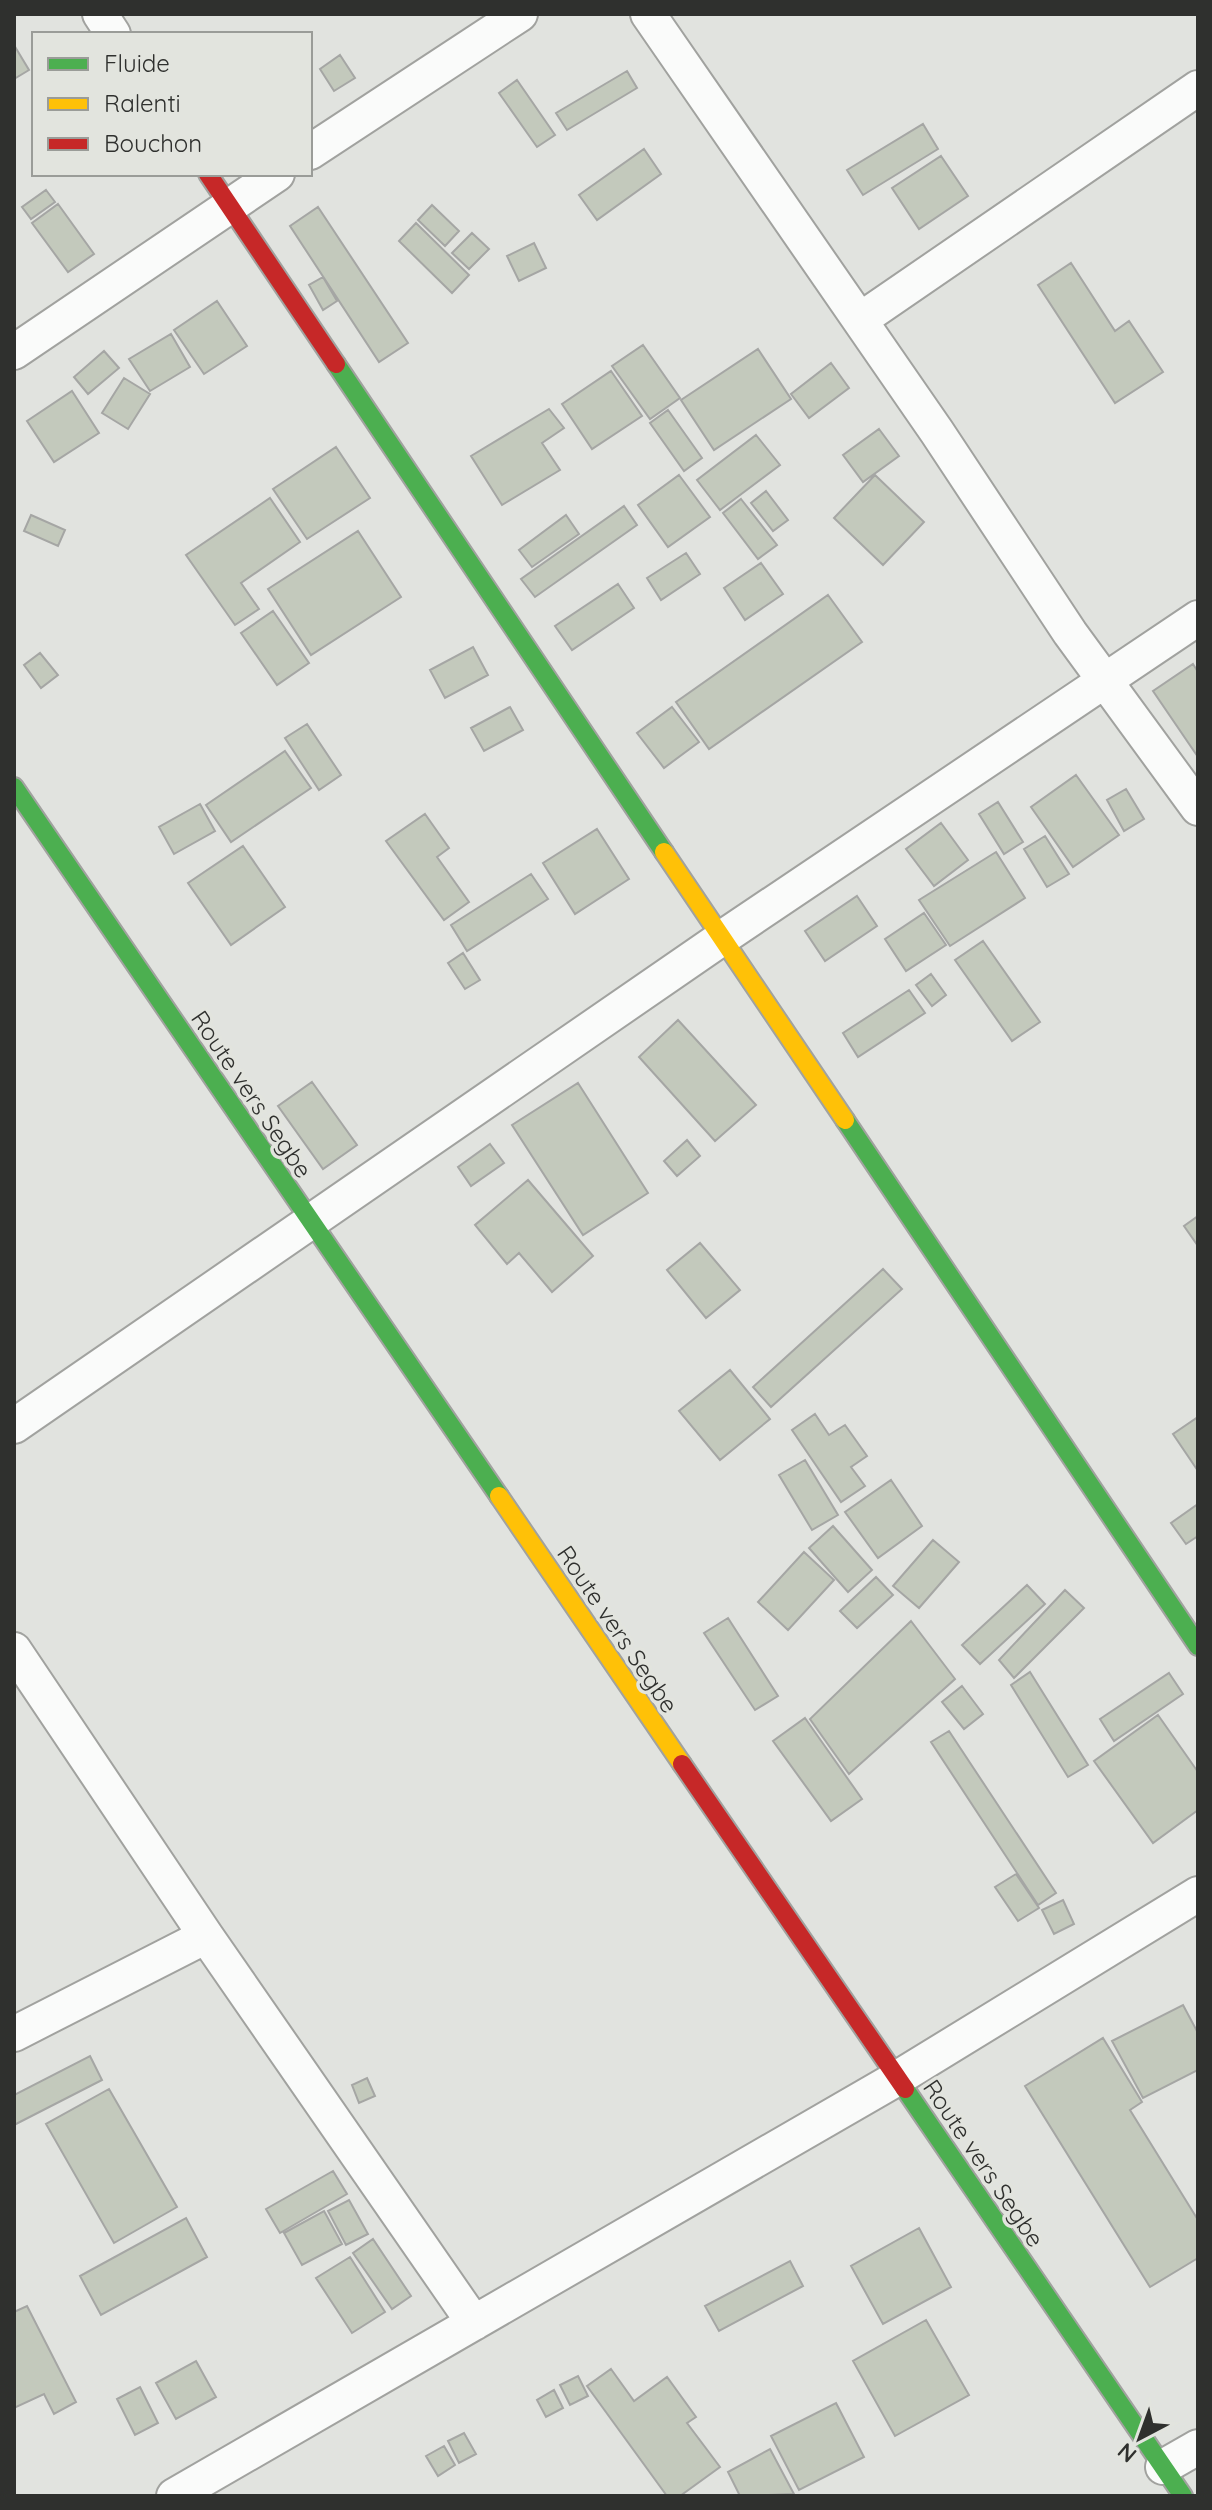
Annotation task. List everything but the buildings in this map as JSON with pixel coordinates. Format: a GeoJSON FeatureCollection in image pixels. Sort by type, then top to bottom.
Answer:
{"type":"FeatureCollection","features":[{"type":"Feature","properties":{"kind":"main road"},"geometry":{"type":"LineString","coordinates":[[209,176],[1198,1646]]}},
{"type":"Feature","properties":{"kind":"main road","name":"Route vers Segbe"},"geometry":{"type":"LineString","coordinates":[[14,787],[1183,2496]]}},
{"type":"Feature","properties":{"kind":"street"},"geometry":{"type":"LineString","coordinates":[[100,14],[112,32]]}},
{"type":"Feature","properties":{"kind":"street"},"geometry":{"type":"LineString","coordinates":[[312,151],[520,14]]}},
{"type":"Feature","properties":{"kind":"street"},"geometry":{"type":"LineString","coordinates":[[648,14],[1104,681],[1198,808]]}},
{"type":"Feature","properties":{"kind":"street"},"geometry":{"type":"LineString","coordinates":[[860,320],[1198,88]]}},
{"type":"Feature","properties":{"kind":"street"},"geometry":{"type":"LineString","coordinates":[[14,352],[274,176]]}},
{"type":"Feature","properties":{"kind":"street"},"geometry":{"type":"LineString","coordinates":[[14,1426],[722,938],[1198,618]]}},
{"type":"Feature","properties":{"kind":"street"},"geometry":{"type":"LineString","coordinates":[[14,1650],[206,1936],[474,2323]]}},
{"type":"Feature","properties":{"kind":"street"},"geometry":{"type":"LineString","coordinates":[[174,2496],[896,2079],[1198,1894]]}},
{"type":"Feature","properties":{"kind":"street"},"geometry":{"type":"LineString","coordinates":[[14,2034],[206,1936]]}},
{"type":"Feature","properties":{"kind":"street"},"geometry":{"type":"LineString","coordinates":[[1163,2467],[1198,2447]]}},
{"type":"Feature","properties":{"kind":"traffic: fast"},"geometry":{"type":"LineString","coordinates":[[336,364],[664,852]]}},
{"type":"Feature","properties":{"kind":"traffic: fast"},"geometry":{"type":"LineString","coordinates":[[14,787],[499,1496]]}},
{"type":"Feature","properties":{"kind":"traffic: fast"},"geometry":{"type":"LineString","coordinates":[[845,1120],[1198,1646]]}},
{"type":"Feature","properties":{"kind":"traffic: fast"},"geometry":{"type":"LineString","coordinates":[[905,2089],[1183,2496]]}},
{"type":"Feature","properties":{"kind":"traffic: slow"},"geometry":{"type":"LineString","coordinates":[[664,852],[845,1120]]}},
{"type":"Feature","properties":{"kind":"traffic: slow"},"geometry":{"type":"LineString","coordinates":[[499,1496],[682,1764]]}},
{"type":"Feature","properties":{"kind":"traffic: jam"},"geometry":{"type":"LineString","coordinates":[[209,176],[336,364]]}},
{"type":"Feature","properties":{"kind":"traffic: jam"},"geometry":{"type":"LineString","coordinates":[[682,1764],[905,2089]]}}]}
